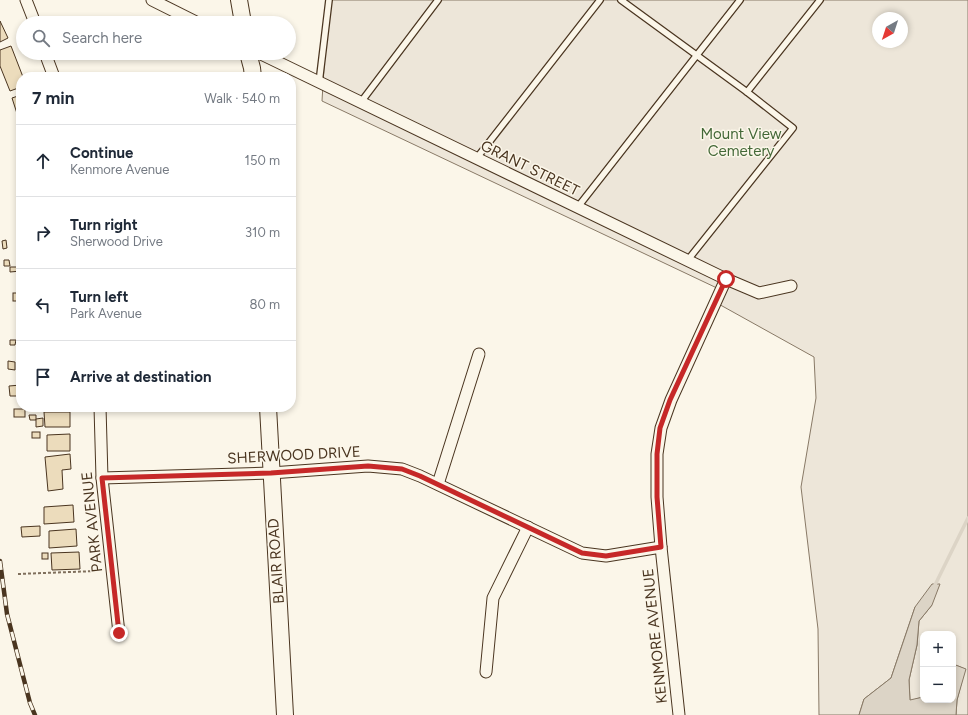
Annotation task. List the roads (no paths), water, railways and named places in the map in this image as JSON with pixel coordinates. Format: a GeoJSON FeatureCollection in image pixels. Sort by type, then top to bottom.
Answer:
{"type":"FeatureCollection","features":[{"type":"Feature","properties":{"kind":"street"},"geometry":{"type":"LineString","coordinates":[[26,0],[32,16]]}},
{"type":"Feature","properties":{"kind":"street"},"geometry":{"type":"LineString","coordinates":[[152,0],[184,16]]}},
{"type":"Feature","properties":{"kind":"street"},"geometry":{"type":"LineString","coordinates":[[239,0],[242,16]]}},
{"type":"Feature","properties":{"kind":"street"},"geometry":{"type":"LineString","coordinates":[[48,60],[52,72]]}},
{"type":"Feature","properties":{"kind":"street"},"geometry":{"type":"LineString","coordinates":[[250,60],[252,72]]}},
{"type":"Feature","properties":{"kind":"street","name":"GRANT STREET"},"geometry":{"type":"LineString","coordinates":[[273,60],[687,262],[759,293],[791,286]]}},
{"type":"Feature","properties":{"kind":"street","name":"KENMORE AVENUE"},"geometry":{"type":"LineString","coordinates":[[678,715],[661,547],[657,497],[657,454],[660,428],[670,400],[726,279]]}},
{"type":"Feature","properties":{"kind":"street"},"geometry":{"type":"LineString","coordinates":[[438,484],[479,354]]}},
{"type":"Feature","properties":{"kind":"street","name":"PARK AVENUE"},"geometry":{"type":"LineString","coordinates":[[100,412],[102,478],[119,633]]}},
{"type":"Feature","properties":{"kind":"street","name":"BLAIR ROAD"},"geometry":{"type":"LineString","coordinates":[[268,412],[286,715]]}},
{"type":"Feature","properties":{"kind":"street","name":"SHERWOOD DRIVE"},"geometry":{"type":"LineString","coordinates":[[102,478],[271,473],[368,466],[402,469],[438,484],[582,553],[606,556],[661,547]]}},
{"type":"Feature","properties":{"kind":"street"},"geometry":{"type":"LineString","coordinates":[[486,672],[493,598],[528,527]]}},
{"type":"Feature","properties":{"kind":"lane"},"geometry":{"type":"LineString","coordinates":[[319,83],[329,0]]}},
{"type":"Feature","properties":{"kind":"lane"},"geometry":{"type":"LineString","coordinates":[[361,102],[438,0]]}},
{"type":"Feature","properties":{"kind":"lane"},"geometry":{"type":"LineString","coordinates":[[476,159],[600,0]]}},
{"type":"Feature","properties":{"kind":"lane"},"geometry":{"type":"LineString","coordinates":[[621,0],[748,92],[793,128],[687,262]]}},
{"type":"Feature","properties":{"kind":"lane"},"geometry":{"type":"LineString","coordinates":[[577,208],[740,0]]}},
{"type":"Feature","properties":{"kind":"lane"},"geometry":{"type":"LineString","coordinates":[[748,92],[820,0]]}},
{"type":"Feature","properties":{"kind":"waterway"},"geometry":{"type":"LineString","coordinates":[[934,587],[968,518]]}},
{"type":"Feature","properties":{"kind":"railway"},"geometry":{"type":"LineString","coordinates":[[0,561],[7,614],[30,703],[35,715]]}},
{"type":"Feature","properties":{"kind":"park label","name":"Mount View Cemetery"},"geometry":{"type":"Point","coordinates":[741,142]}}]}
